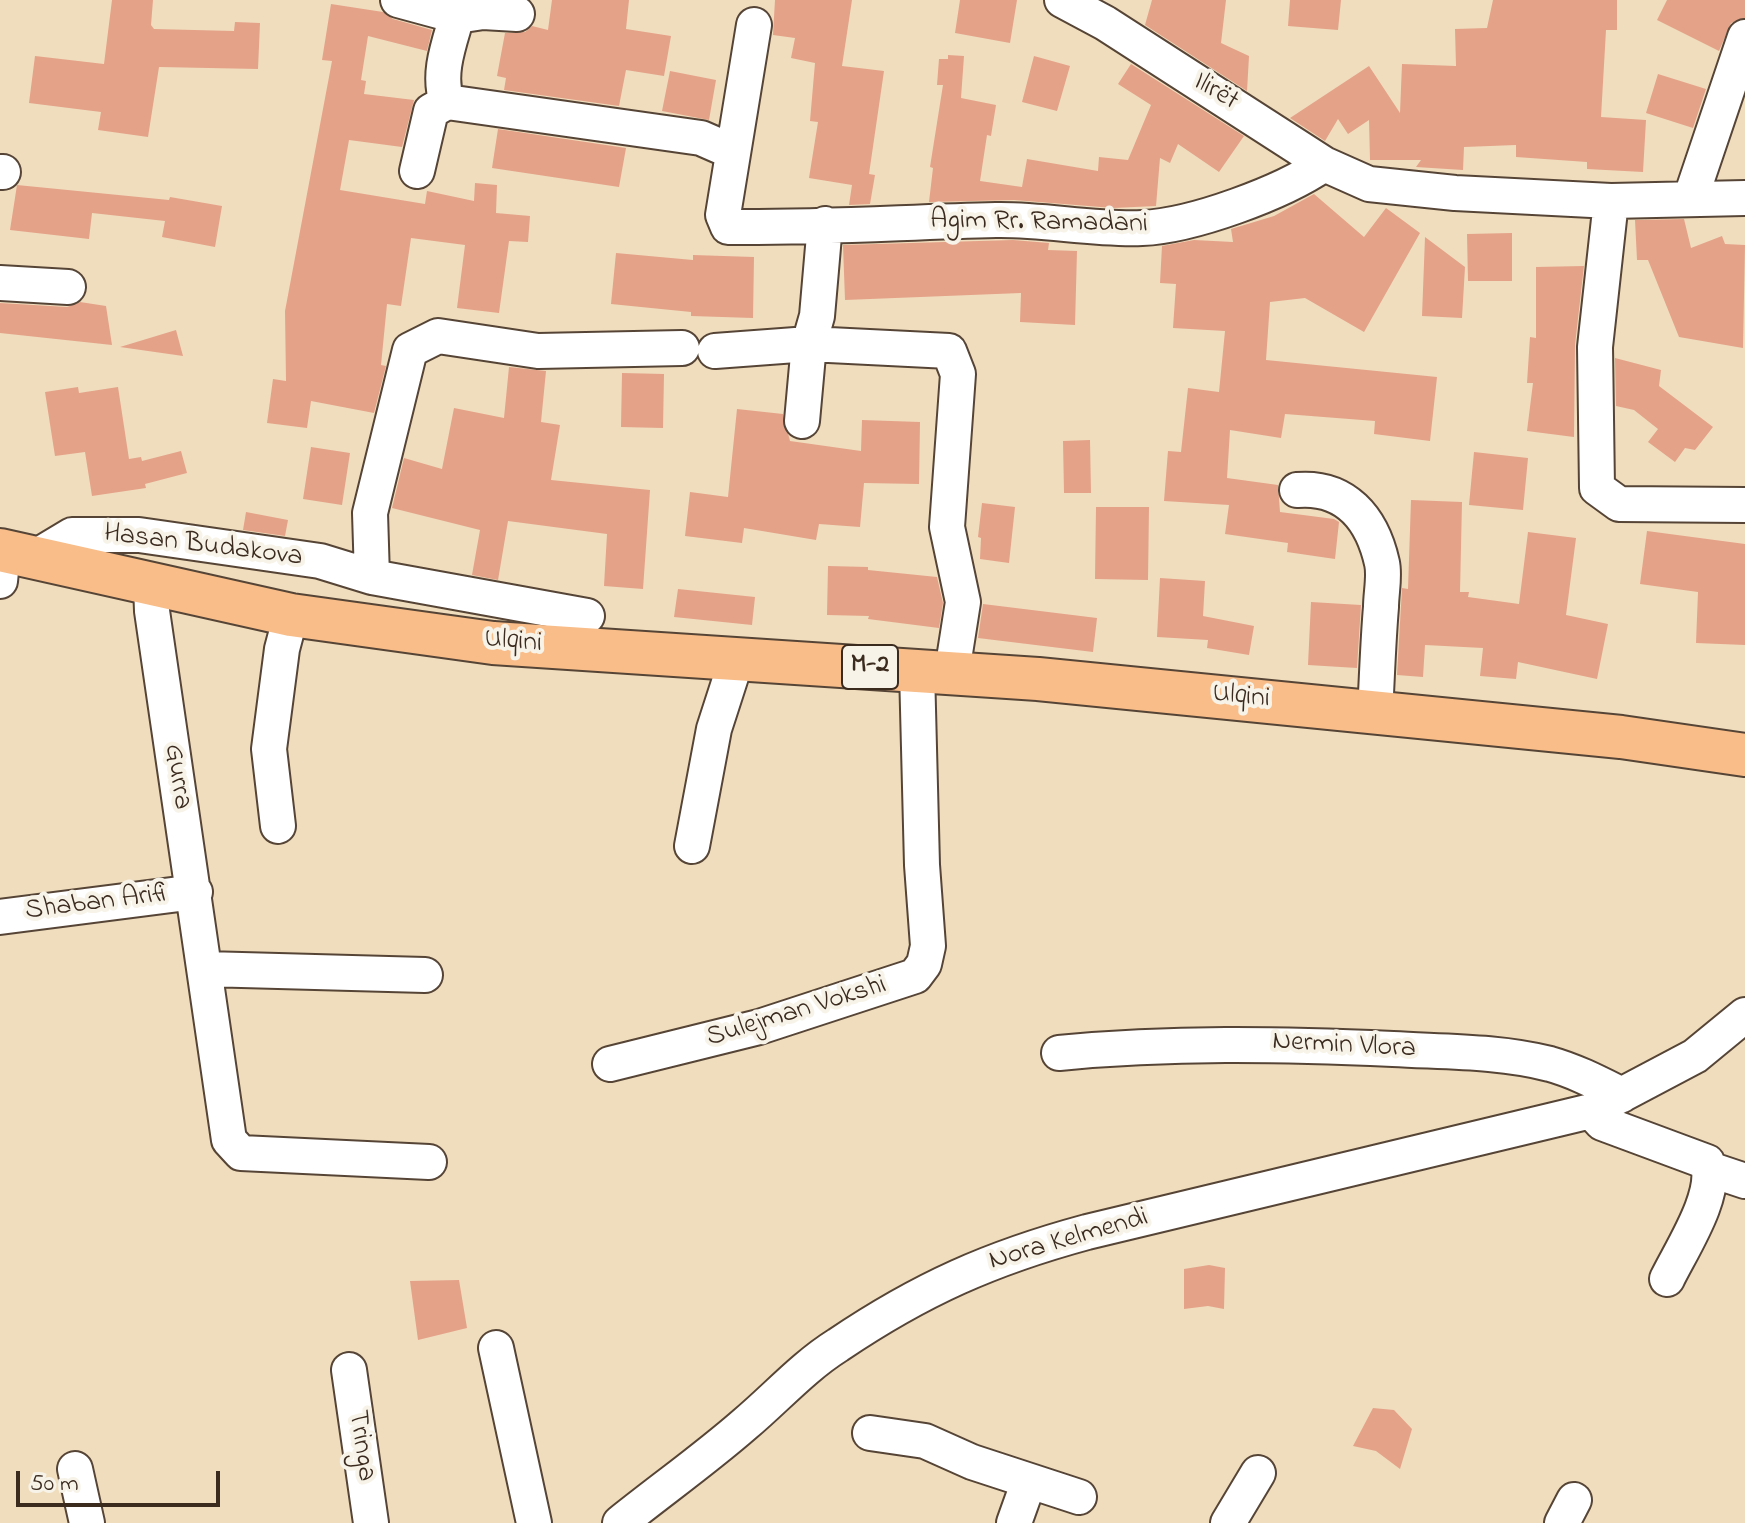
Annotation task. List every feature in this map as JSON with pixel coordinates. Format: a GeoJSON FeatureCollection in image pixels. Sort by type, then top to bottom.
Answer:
{"type":"FeatureCollection","features":[{"type":"Feature","properties":{"kind":"main road","name":"Ulqini"},"geometry":{"type":"LineString","coordinates":[[12,560],[291,615],[493,643],[736,661],[935,671],[1621,737],[1745,755]]}},
{"type":"Feature","properties":{"kind":"street"},"geometry":{"type":"LineString","coordinates":[[398,0],[457,16],[483,12],[517,14]]}},
{"type":"Feature","properties":{"kind":"street","name":"Ilirët"},"geometry":{"type":"LineString","coordinates":[[1062,0],[1108,11],[1324,164]]}},
{"type":"Feature","properties":{"kind":"street"},"geometry":{"type":"LineString","coordinates":[[447,102],[443,87],[445,56],[457,16]]}},
{"type":"Feature","properties":{"kind":"street","name":"Agim Rr. Ramadani"},"geometry":{"type":"LineString","coordinates":[[754,25],[723,215],[728,227],[1007,220],[1141,228],[1167,225],[1266,195],[1301,180],[1324,164]]}},
{"type":"Feature","properties":{"kind":"street"},"geometry":{"type":"LineString","coordinates":[[1691,197],[1745,37]]}},
{"type":"Feature","properties":{"kind":"street"},"geometry":{"type":"LineString","coordinates":[[417,171],[426,121],[436,106],[447,102],[701,138],[733,152]]}},
{"type":"Feature","properties":{"kind":"street"},"geometry":{"type":"LineString","coordinates":[[1324,164],[1369,184],[1399,189],[1611,201],[1745,198]]}},
{"type":"Feature","properties":{"kind":"street"},"geometry":{"type":"LineString","coordinates":[[1611,201],[1595,347],[1597,488],[1619,504],[1745,505]]}},
{"type":"Feature","properties":{"kind":"street"},"geometry":{"type":"LineString","coordinates":[[802,421],[809,344],[817,316],[825,224]]}},
{"type":"Feature","properties":{"kind":"street"},"geometry":{"type":"LineString","coordinates":[[0,283],[68,287]]}},
{"type":"Feature","properties":{"kind":"street"},"geometry":{"type":"LineString","coordinates":[[372,577],[370,513],[410,350],[438,336],[538,351],[699,350],[809,344],[949,351],[958,374],[947,527],[963,602],[935,671]]}},
{"type":"Feature","properties":{"kind":"street"},"geometry":{"type":"LineString","coordinates":[[1297,490],[1318,488],[1338,495],[1357,508],[1371,530],[1383,565],[1375,713]]}},
{"type":"Feature","properties":{"kind":"street","name":"Hasan Budakova"},"geometry":{"type":"LineString","coordinates":[[12,560],[47,550],[72,535],[139,535],[320,561],[372,577],[587,616]]}},
{"type":"Feature","properties":{"kind":"street","name":"Gurra"},"geometry":{"type":"LineString","coordinates":[[151,585],[162,682],[229,1140],[241,1153],[429,1162]]}},
{"type":"Feature","properties":{"kind":"street"},"geometry":{"type":"LineString","coordinates":[[278,826],[269,749],[282,649],[291,615]]}},
{"type":"Feature","properties":{"kind":"street"},"geometry":{"type":"LineString","coordinates":[[692,846],[714,729],[736,661]]}},
{"type":"Feature","properties":{"kind":"street","name":"Sulejman Vokshi"},"geometry":{"type":"LineString","coordinates":[[610,1064],[773,1023],[915,976],[924,964],[928,946],[922,865],[935,671]]}},
{"type":"Feature","properties":{"kind":"street","name":"Shaban Arifi"},"geometry":{"type":"LineString","coordinates":[[0,917],[195,892]]}},
{"type":"Feature","properties":{"kind":"street"},"geometry":{"type":"LineString","coordinates":[[205,969],[425,975]]}},
{"type":"Feature","properties":{"kind":"street","name":"Nora Kelmendi"},"geometry":{"type":"LineString","coordinates":[[620,1523],[745,1424],[835,1346],[932,1288],[975,1267],[1013,1252],[1087,1232],[1591,1111],[1695,1056],[1745,1015]]}},
{"type":"Feature","properties":{"kind":"street","name":"Nermin Vlora"},"geometry":{"type":"LineString","coordinates":[[1059,1053],[1146,1045],[1255,1042],[1460,1052],[1549,1064],[1577,1073],[1622,1095]]}},
{"type":"Feature","properties":{"kind":"street"},"geometry":{"type":"LineString","coordinates":[[1591,1111],[1602,1123],[1707,1162],[1705,1200],[1667,1279]]}},
{"type":"Feature","properties":{"kind":"street"},"geometry":{"type":"LineString","coordinates":[[1709,1169],[1745,1181]]}},
{"type":"Feature","properties":{"kind":"street"},"geometry":{"type":"LineString","coordinates":[[496,1348],[534,1523]]}},
{"type":"Feature","properties":{"kind":"street","name":"Tringa"},"geometry":{"type":"LineString","coordinates":[[349,1370],[371,1523]]}},
{"type":"Feature","properties":{"kind":"street"},"geometry":{"type":"LineString","coordinates":[[870,1433],[925,1441],[1079,1497]]}},
{"type":"Feature","properties":{"kind":"street"},"geometry":{"type":"LineString","coordinates":[[75,1469],[87,1523]]}},
{"type":"Feature","properties":{"kind":"street"},"geometry":{"type":"LineString","coordinates":[[1228,1523],[1258,1473]]}},
{"type":"Feature","properties":{"kind":"street"},"geometry":{"type":"LineString","coordinates":[[1014,1523],[1029,1481]]}},
{"type":"Feature","properties":{"kind":"building"},"geometry":{"type":"Polygon","coordinates":[[[112,0],[153,0],[151,25],[154,29],[234,31],[235,22],[260,23],[258,69],[159,67],[148,137],[98,130],[101,112],[29,103],[35,56],[104,64],[112,0]]]}},
{"type":"Feature","properties":{"kind":"building"},"geometry":{"type":"Polygon","coordinates":[[[552,0],[629,0],[626,29],[671,36],[664,76],[626,70],[619,106],[504,90],[506,78],[497,76],[505,33],[525,32],[532,26],[548,30],[552,0]]]}},
{"type":"Feature","properties":{"kind":"building"},"geometry":{"type":"Polygon","coordinates":[[[775,0],[852,0],[842,66],[884,71],[869,174],[875,175],[870,204],[849,205],[852,185],[809,178],[818,122],[810,121],[815,63],[791,58],[795,38],[773,35],[775,0]]]}},
{"type":"Feature","properties":{"kind":"building"},"geometry":{"type":"Polygon","coordinates":[[[960,0],[1017,0],[1010,43],[955,33],[960,0]]]}},
{"type":"Feature","properties":{"kind":"building"},"geometry":{"type":"Polygon","coordinates":[[[1152,0],[1226,0],[1221,43],[1249,56],[1247,91],[1145,25],[1152,0]]]}},
{"type":"Feature","properties":{"kind":"building"},"geometry":{"type":"Polygon","coordinates":[[[1290,0],[1341,0],[1338,30],[1288,26],[1290,0]]]}},
{"type":"Feature","properties":{"kind":"building"},"geometry":{"type":"Polygon","coordinates":[[[1493,0],[1617,0],[1617,30],[1606,30],[1601,117],[1646,120],[1643,172],[1587,169],[1587,162],[1516,157],[1516,145],[1464,147],[1463,170],[1416,167],[1421,160],[1370,160],[1369,120],[1348,134],[1338,119],[1325,141],[1290,118],[1369,66],[1400,113],[1402,64],[1456,66],[1455,29],[1487,28],[1493,0]]]}},
{"type":"Feature","properties":{"kind":"building"},"geometry":{"type":"Polygon","coordinates":[[[1667,0],[1745,0],[1745,18],[1731,23],[1719,51],[1657,20],[1667,0]]]}},
{"type":"Feature","properties":{"kind":"building"},"geometry":{"type":"Polygon","coordinates":[[[331,4],[383,12],[393,19],[432,30],[427,51],[368,36],[361,80],[366,81],[364,94],[414,100],[402,147],[349,140],[340,190],[425,204],[427,191],[474,201],[475,183],[497,185],[496,213],[530,216],[528,242],[509,241],[499,313],[457,308],[465,245],[411,238],[401,306],[387,304],[381,365],[386,366],[374,413],[311,401],[307,428],[267,423],[273,379],[286,381],[285,311],[332,61],[322,60],[331,4]]]}},
{"type":"Feature","properties":{"kind":"building"},"geometry":{"type":"Polygon","coordinates":[[[948,55],[964,56],[961,98],[996,105],[991,136],[987,135],[980,181],[1022,187],[1027,159],[1098,171],[1099,157],[1128,160],[1151,105],[1118,84],[1131,64],[1244,136],[1219,172],[1178,144],[1170,163],[1160,158],[1156,206],[1113,208],[1014,200],[929,202],[933,168],[930,167],[943,85],[937,85],[939,59],[948,59],[948,55]]]}},
{"type":"Feature","properties":{"kind":"building"},"geometry":{"type":"Polygon","coordinates":[[[1034,56],[1070,66],[1057,111],[1022,102],[1034,56]]]}},
{"type":"Feature","properties":{"kind":"building"},"geometry":{"type":"Polygon","coordinates":[[[670,71],[716,80],[709,120],[662,111],[670,71]]]}},
{"type":"Feature","properties":{"kind":"building"},"geometry":{"type":"Polygon","coordinates":[[[1658,74],[1706,89],[1693,128],[1646,113],[1658,74]]]}},
{"type":"Feature","properties":{"kind":"building"},"geometry":{"type":"Polygon","coordinates":[[[498,129],[626,148],[619,187],[492,168],[498,129]]]}},
{"type":"Feature","properties":{"kind":"building"},"geometry":{"type":"Polygon","coordinates":[[[17,185],[169,200],[170,197],[222,206],[215,247],[162,237],[165,221],[92,213],[89,239],[10,230],[17,185]]]}},
{"type":"Feature","properties":{"kind":"building"},"geometry":{"type":"Polygon","coordinates":[[[1314,194],[1364,237],[1386,208],[1420,233],[1364,332],[1305,298],[1270,302],[1266,360],[1437,377],[1430,441],[1374,434],[1375,421],[1285,414],[1281,438],[1230,430],[1227,478],[1278,485],[1280,512],[1339,522],[1335,559],[1287,552],[1288,543],[1225,534],[1229,505],[1164,501],[1168,451],[1181,452],[1188,388],[1219,392],[1225,331],[1173,328],[1176,284],[1160,283],[1162,246],[1194,240],[1233,242],[1231,229],[1274,216],[1314,194]]]}},
{"type":"Feature","properties":{"kind":"building"},"geometry":{"type":"Polygon","coordinates":[[[1684,219],[1691,248],[1722,236],[1725,244],[1745,245],[1743,348],[1679,337],[1648,260],[1637,260],[1635,220],[1684,219]]]}},
{"type":"Feature","properties":{"kind":"building"},"geometry":{"type":"Polygon","coordinates":[[[1512,233],[1512,281],[1468,281],[1467,234],[1512,233]]]}},
{"type":"Feature","properties":{"kind":"building"},"geometry":{"type":"Polygon","coordinates":[[[1425,237],[1465,267],[1462,318],[1422,316],[1425,237]]]}},
{"type":"Feature","properties":{"kind":"building"},"geometry":{"type":"Polygon","coordinates":[[[1013,240],[1049,243],[1048,250],[1077,251],[1075,325],[1020,322],[1021,293],[845,300],[843,245],[1013,240]]]}},
{"type":"Feature","properties":{"kind":"building"},"geometry":{"type":"Polygon","coordinates":[[[616,253],[693,260],[693,255],[754,257],[753,318],[691,316],[691,312],[611,304],[616,253]]]}},
{"type":"Feature","properties":{"kind":"building"},"geometry":{"type":"Polygon","coordinates":[[[1584,266],[1575,345],[1574,437],[1527,431],[1533,383],[1527,383],[1530,337],[1536,338],[1536,267],[1584,266]]]}},
{"type":"Feature","properties":{"kind":"building"},"geometry":{"type":"Polygon","coordinates":[[[80,302],[106,306],[112,345],[0,333],[0,303],[67,307],[80,302]]]}},
{"type":"Feature","properties":{"kind":"building"},"geometry":{"type":"Polygon","coordinates":[[[176,330],[183,356],[120,347],[176,330]]]}},
{"type":"Feature","properties":{"kind":"building"},"geometry":{"type":"Polygon","coordinates":[[[1615,358],[1661,370],[1659,386],[1713,427],[1695,450],[1685,448],[1675,462],[1648,442],[1658,429],[1634,410],[1616,406],[1615,358]]]}},
{"type":"Feature","properties":{"kind":"building"},"geometry":{"type":"Polygon","coordinates":[[[509,367],[546,371],[541,422],[560,425],[551,480],[650,490],[643,589],[604,586],[607,534],[508,521],[498,580],[472,575],[480,530],[392,508],[404,458],[442,469],[454,408],[504,418],[509,367]]]}},
{"type":"Feature","properties":{"kind":"building"},"geometry":{"type":"Polygon","coordinates":[[[622,373],[664,374],[663,428],[621,427],[622,373]]]}},
{"type":"Feature","properties":{"kind":"building"},"geometry":{"type":"Polygon","coordinates":[[[78,387],[79,393],[118,387],[129,459],[141,457],[142,461],[181,451],[187,473],[145,484],[146,488],[92,496],[85,452],[55,456],[45,392],[78,387]]]}},
{"type":"Feature","properties":{"kind":"building"},"geometry":{"type":"Polygon","coordinates":[[[737,409],[783,414],[790,441],[861,451],[862,420],[920,422],[919,484],[864,483],[860,527],[819,524],[816,540],[744,528],[742,543],[685,536],[690,492],[728,497],[737,409]]]}},
{"type":"Feature","properties":{"kind":"building"},"geometry":{"type":"Polygon","coordinates":[[[1090,440],[1091,493],[1064,493],[1063,441],[1090,440]]]}},
{"type":"Feature","properties":{"kind":"building"},"geometry":{"type":"Polygon","coordinates":[[[311,447],[350,453],[342,505],[303,499],[311,447]]]}},
{"type":"Feature","properties":{"kind":"building"},"geometry":{"type":"Polygon","coordinates":[[[1474,452],[1528,458],[1523,510],[1469,505],[1474,452]]]}},
{"type":"Feature","properties":{"kind":"building"},"geometry":{"type":"Polygon","coordinates":[[[1411,500],[1462,502],[1460,592],[1469,592],[1468,597],[1519,604],[1528,532],[1576,538],[1566,615],[1608,624],[1597,679],[1518,662],[1516,679],[1480,676],[1483,648],[1425,645],[1423,677],[1397,675],[1402,588],[1408,589],[1411,500]]]}},
{"type":"Feature","properties":{"kind":"building"},"geometry":{"type":"Polygon","coordinates":[[[982,503],[1015,507],[1009,563],[980,559],[981,538],[978,537],[982,503]]]}},
{"type":"Feature","properties":{"kind":"building"},"geometry":{"type":"Polygon","coordinates":[[[1096,507],[1149,507],[1148,580],[1095,579],[1096,507]]]}},
{"type":"Feature","properties":{"kind":"building"},"geometry":{"type":"Polygon","coordinates":[[[246,512],[288,520],[285,536],[243,530],[246,512]]]}},
{"type":"Feature","properties":{"kind":"building"},"geometry":{"type":"Polygon","coordinates":[[[1647,531],[1745,544],[1745,645],[1696,643],[1698,592],[1640,584],[1647,531]]]}},
{"type":"Feature","properties":{"kind":"building"},"geometry":{"type":"Polygon","coordinates":[[[828,566],[868,567],[868,570],[937,577],[943,603],[939,628],[868,619],[869,616],[827,615],[828,566]]]}},
{"type":"Feature","properties":{"kind":"building"},"geometry":{"type":"Polygon","coordinates":[[[1160,578],[1205,581],[1203,616],[1254,626],[1249,655],[1207,648],[1208,640],[1157,637],[1160,578]]]}},
{"type":"Feature","properties":{"kind":"building"},"geometry":{"type":"Polygon","coordinates":[[[678,589],[755,597],[752,625],[674,617],[678,589]]]}},
{"type":"Feature","properties":{"kind":"building"},"geometry":{"type":"Polygon","coordinates":[[[1311,602],[1361,605],[1357,668],[1308,665],[1311,602]]]}},
{"type":"Feature","properties":{"kind":"building"},"geometry":{"type":"Polygon","coordinates":[[[983,604],[1097,618],[1093,652],[978,638],[983,604]]]}},
{"type":"Feature","properties":{"kind":"building"},"geometry":{"type":"Polygon","coordinates":[[[1209,1265],[1225,1268],[1224,1309],[1208,1306],[1184,1309],[1184,1269],[1209,1265]]]}},
{"type":"Feature","properties":{"kind":"building"},"geometry":{"type":"Polygon","coordinates":[[[459,1280],[467,1328],[418,1340],[410,1281],[459,1280]]]}},
{"type":"Feature","properties":{"kind":"building"},"geometry":{"type":"Polygon","coordinates":[[[1373,1408],[1394,1410],[1412,1429],[1400,1469],[1376,1451],[1353,1446],[1373,1408]]]}}]}
